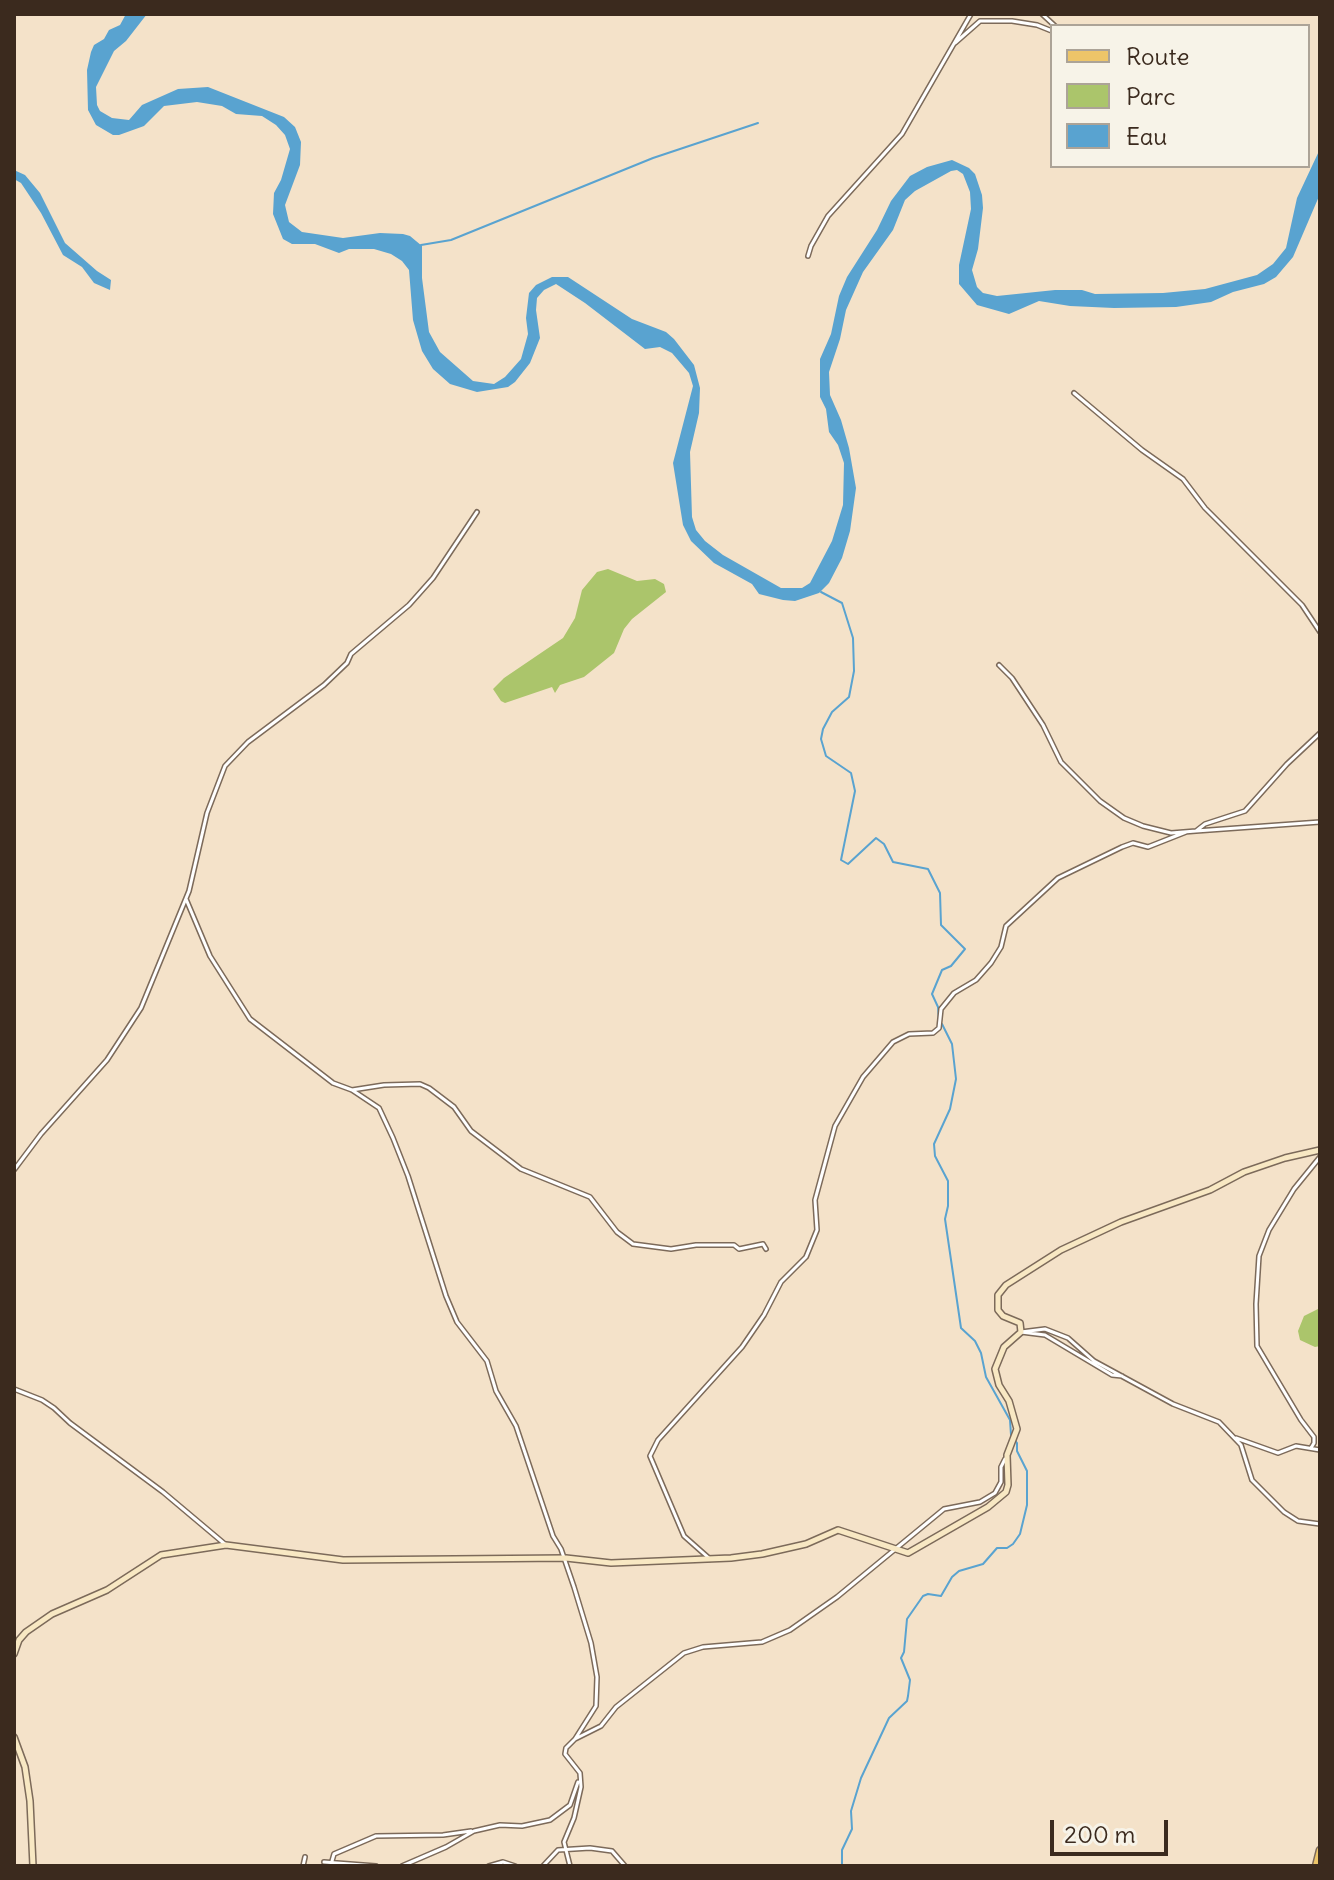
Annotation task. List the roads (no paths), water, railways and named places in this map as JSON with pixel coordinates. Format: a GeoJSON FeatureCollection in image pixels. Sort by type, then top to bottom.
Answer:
{"type":"FeatureCollection","features":[{"type":"Feature","properties":{"kind":"main road"},"geometry":{"type":"LineString","coordinates":[[1316,1866],[1320,1850]]}},
{"type":"Feature","properties":{"kind":"street"},"geometry":{"type":"LineString","coordinates":[[808,256],[828,216],[902,134],[971,14]]}},
{"type":"Feature","properties":{"kind":"street"},"geometry":{"type":"LineString","coordinates":[[953,46],[980,21],[1012,21],[1050,27]]}},
{"type":"Feature","properties":{"kind":"street"},"geometry":{"type":"LineString","coordinates":[[1074,393],[1142,450],[1183,479],[1205,508],[1302,605],[1320,632]]}},
{"type":"Feature","properties":{"kind":"street"},"geometry":{"type":"LineString","coordinates":[[14,1170],[131,1027],[151,987],[186,899],[207,813],[230,758],[324,685],[347,663],[351,654],[409,605],[433,578],[477,512]]}},
{"type":"Feature","properties":{"kind":"street"},"geometry":{"type":"LineString","coordinates":[[999,665],[1012,678],[1043,725],[1061,762],[1100,801],[1124,818],[1171,833],[1320,822]]}},
{"type":"Feature","properties":{"kind":"street"},"geometry":{"type":"LineString","coordinates":[[1196,831],[1205,824],[1245,811],[1320,733]]}},
{"type":"Feature","properties":{"kind":"street"},"geometry":{"type":"LineString","coordinates":[[710,1559],[684,1536],[650,1456],[658,1440],[742,1347],[764,1315],[781,1282],[806,1257],[817,1230],[815,1200],[835,1126],[863,1077],[893,1042],[909,1034],[933,1033],[939,1028],[941,1009],[954,993],[976,980],[991,963],[1001,947],[1006,926],[1058,878],[1133,843],[1148,847],[1186,832]]}},
{"type":"Feature","properties":{"kind":"street"},"geometry":{"type":"LineString","coordinates":[[186,899],[210,956],[250,1019],[333,1083],[352,1090],[379,1108],[408,1176],[457,1322],[487,1361],[496,1391],[516,1426],[553,1536],[564,1558],[591,1643],[597,1677],[596,1706],[566,1748],[565,1754],[580,1773],[580,1796],[566,1834],[565,1849],[570,1866]]}},
{"type":"Feature","properties":{"kind":"street"},"geometry":{"type":"LineString","coordinates":[[352,1090],[420,1084],[429,1088],[454,1107],[471,1131],[521,1169],[590,1197],[617,1232],[633,1244],[671,1249],[696,1245],[734,1245],[739,1249],[763,1244],[766,1249]]}},
{"type":"Feature","properties":{"kind":"street"},"geometry":{"type":"LineString","coordinates":[[1021,1332],[1020,1323],[1003,1316],[998,1310],[998,1295],[1006,1285],[1046,1259],[1121,1222],[1210,1190],[1244,1172],[1320,1150]]}},
{"type":"Feature","properties":{"kind":"street"},"geometry":{"type":"LineString","coordinates":[[1311,1448],[1314,1437],[1257,1346],[1256,1296],[1259,1256],[1269,1230],[1294,1189],[1320,1157]]}},
{"type":"Feature","properties":{"kind":"street"},"geometry":{"type":"LineString","coordinates":[[575,1739],[601,1726],[616,1707],[684,1653],[703,1647],[762,1642],[790,1630],[837,1597],[944,1509],[980,1502],[995,1493],[1001,1482],[1001,1467],[1017,1429],[995,1369],[1004,1347],[1021,1332],[1045,1329],[1068,1338],[1094,1361],[1173,1404],[1219,1422],[1236,1438],[1278,1453],[1296,1446],[1320,1450]]}},
{"type":"Feature","properties":{"kind":"street"},"geometry":{"type":"LineString","coordinates":[[1021,1332],[1045,1335],[1112,1375],[1122,1376]]}},
{"type":"Feature","properties":{"kind":"street"},"geometry":{"type":"LineString","coordinates":[[14,1389],[54,1408],[226,1545]]}},
{"type":"Feature","properties":{"kind":"street"},"geometry":{"type":"LineString","coordinates":[[1236,1438],[1252,1480],[1284,1512],[1298,1521],[1320,1524]]}},
{"type":"Feature","properties":{"kind":"street"},"geometry":{"type":"LineString","coordinates":[[14,1654],[26,1632],[52,1614],[107,1590],[161,1555],[226,1545],[343,1560],[564,1558],[611,1563],[731,1558],[785,1550],[838,1530],[908,1553],[988,1507],[1006,1492],[1007,1455]]}},
{"type":"Feature","properties":{"kind":"street"},"geometry":{"type":"LineString","coordinates":[[14,1737],[25,1767],[33,1866]]}},
{"type":"Feature","properties":{"kind":"street"},"geometry":{"type":"LineString","coordinates":[[332,1861],[334,1854],[376,1836],[443,1835],[550,1820],[570,1805],[580,1778]]}},
{"type":"Feature","properties":{"kind":"street"},"geometry":{"type":"LineString","coordinates":[[402,1866],[474,1831]]}},
{"type":"Feature","properties":{"kind":"street"},"geometry":{"type":"LineString","coordinates":[[543,1866],[558,1850],[605,1848],[612,1851],[625,1866]]}},
{"type":"Feature","properties":{"kind":"street"},"geometry":{"type":"LineString","coordinates":[[303,1866],[305,1857]]}},
{"type":"Feature","properties":{"kind":"street"},"geometry":{"type":"LineString","coordinates":[[324,1862],[376,1866]]}},
{"type":"Feature","properties":{"kind":"street"},"geometry":{"type":"LineString","coordinates":[[489,1866],[496,1862],[515,1866]]}},
{"type":"Feature","properties":{"kind":"water"},"geometry":{"type":"Polygon","coordinates":[[[126,14],[147,14],[114,51],[96,87],[100,111],[112,118],[129,120],[142,105],[178,89],[208,87],[284,117],[295,127],[301,142],[300,165],[285,205],[289,222],[302,232],[343,238],[380,233],[403,234],[422,246],[422,278],[429,332],[440,352],[473,381],[494,384],[521,359],[528,334],[529,293],[536,285],[552,277],[568,277],[632,319],[666,332],[674,339],[694,365],[700,388],[699,413],[690,452],[692,517],[696,530],[723,555],[781,588],[802,588],[810,583],[832,541],[843,505],[844,463],[838,445],[829,432],[826,409],[820,397],[820,359],[831,334],[839,296],[847,277],[877,230],[891,201],[910,176],[952,160],[975,174],[983,208],[972,270],[977,287],[983,293],[997,296],[1055,290],[1082,290],[1095,294],[1163,293],[1205,289],[1257,275],[1273,264],[1286,248],[1297,198],[1320,149],[1320,194],[1293,257],[1276,277],[1264,284],[1211,302],[1176,307],[1114,308],[1039,301],[1009,314],[977,305],[959,284],[959,265],[971,209],[970,192],[963,174],[957,170],[951,171],[915,191],[905,200],[893,230],[863,272],[846,310],[829,372],[830,395],[849,448],[856,488],[850,531],[842,558],[829,583],[819,593],[795,601],[783,600],[759,594],[752,584],[714,563],[691,541],[683,525],[673,463],[693,386],[689,373],[672,353],[660,347],[645,349],[556,284],[537,298],[540,338],[530,363],[515,382],[508,387],[477,392],[450,384],[433,369],[422,351],[413,320],[409,270],[402,261],[374,249],[349,249],[339,253],[315,244],[292,244],[283,239],[273,214],[274,193],[290,149],[285,135],[276,125],[262,116],[236,114],[222,106],[197,102],[164,106],[144,126],[119,135],[96,125],[88,110],[87,70],[91,52],[109,30],[120,25],[126,14]]]}},
{"type":"Feature","properties":{"kind":"water"},"geometry":{"type":"Polygon","coordinates":[[[14,170],[25,175],[40,193],[65,243],[111,280],[110,290],[94,283],[82,267],[63,255],[41,213],[21,183],[14,179],[14,170]]]}},
{"type":"Feature","properties":{"kind":"waterway"},"geometry":{"type":"LineString","coordinates":[[421,245],[451,240],[653,158],[758,123]]}},
{"type":"Feature","properties":{"kind":"waterway"},"geometry":{"type":"LineString","coordinates":[[821,592],[842,603],[853,638],[854,671],[849,697],[832,712],[821,739],[826,756],[851,773],[855,791],[841,860],[848,864],[876,838],[884,844],[893,862],[928,869],[940,893],[941,925],[965,949],[951,966],[942,970],[932,994],[938,1007],[939,1021]]}},
{"type":"Feature","properties":{"kind":"waterway"},"geometry":{"type":"LineString","coordinates":[[842,1866],[842,1850],[852,1829],[851,1811],[861,1778],[889,1718],[907,1701],[910,1680],[901,1658],[907,1619],[923,1596],[941,1596],[959,1571],[983,1564],[997,1548],[1007,1548],[1013,1544],[1020,1534],[1027,1505],[1027,1471],[1011,1435],[1010,1420],[986,1377],[975,1341],[961,1328],[945,1219],[948,1181],[935,1156],[934,1144],[950,1109],[956,1079],[952,1044],[942,1024]]}}]}
